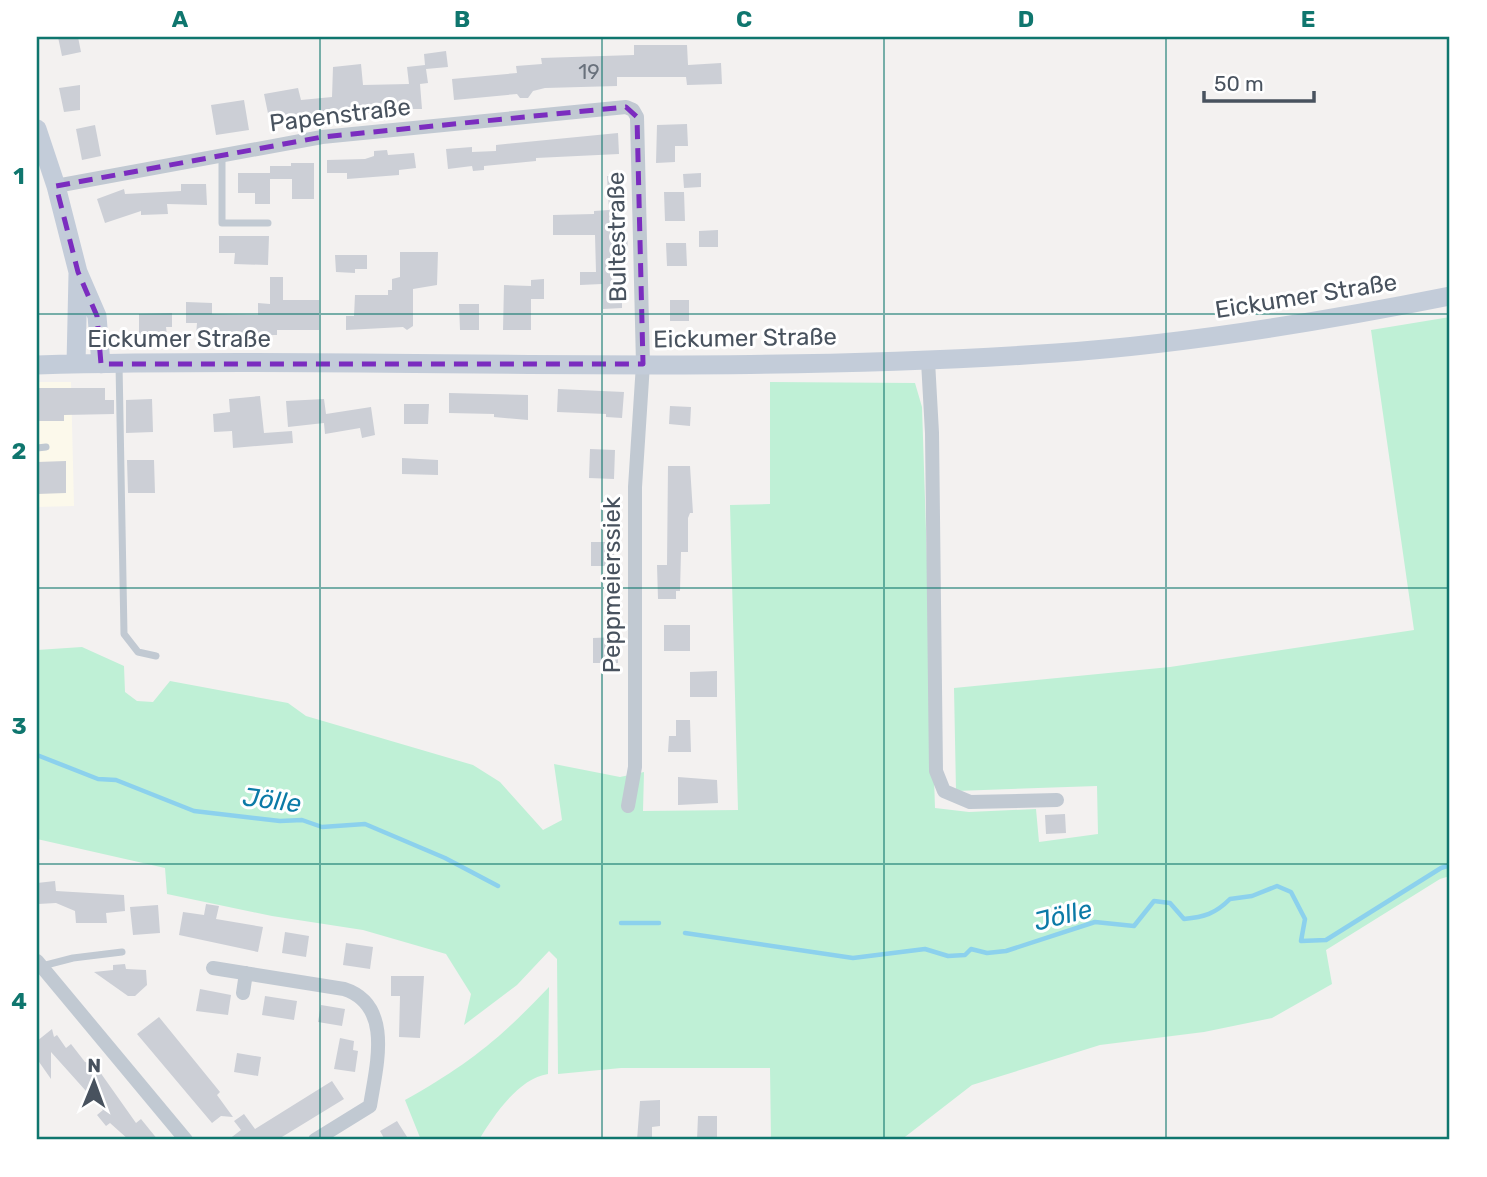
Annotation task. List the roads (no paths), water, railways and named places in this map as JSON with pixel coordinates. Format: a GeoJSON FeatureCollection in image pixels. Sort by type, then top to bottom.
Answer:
{"type":"FeatureCollection","features":[{"type":"Feature","properties":{"kind":"main road"},"geometry":{"type":"LineString","coordinates":[[37,129],[56,186],[78,272],[97,316],[110,364]]}},
{"type":"Feature","properties":{"kind":"main road"},"geometry":{"type":"LineString","coordinates":[[76,364],[78,272]]}},
{"type":"Feature","properties":{"kind":"main road","name":"Eickumer Straße"},"geometry":{"type":"LineString","coordinates":[[37,365],[928,361],[1124,348],[1304,323],[1450,296]]}},
{"type":"Feature","properties":{"kind":"street","name":"Papenstraße"},"geometry":{"type":"LineString","coordinates":[[56,186],[322,136],[626,107],[633,110]]}},
{"type":"Feature","properties":{"kind":"street","name":"Bultestraße"},"geometry":{"type":"LineString","coordinates":[[633,110],[637,117],[643,364]]}},
{"type":"Feature","properties":{"kind":"street"},"geometry":{"type":"LineString","coordinates":[[928,361],[932,433],[936,771],[944,791],[970,803],[1057,800]]}},
{"type":"Feature","properties":{"kind":"street","name":"Peppmeierssiek"},"geometry":{"type":"LineString","coordinates":[[628,806],[635,767],[635,487],[643,364]]}},
{"type":"Feature","properties":{"kind":"street"},"geometry":{"type":"LineString","coordinates":[[40,963],[186,1140]]}},
{"type":"Feature","properties":{"kind":"street"},"geometry":{"type":"LineString","coordinates":[[213,968],[355,993],[369,1007],[378,1023],[370,1106],[315,1140]]}},
{"type":"Feature","properties":{"kind":"street"},"geometry":{"type":"LineString","coordinates":[[243,993],[246,973]]}},
{"type":"Feature","properties":{"kind":"lane"},"geometry":{"type":"LineString","coordinates":[[222,155],[222,223],[268,223]]}},
{"type":"Feature","properties":{"kind":"lane"},"geometry":{"type":"LineString","coordinates":[[110,364],[124,635],[138,652],[156,656]]}},
{"type":"Feature","properties":{"kind":"lane"},"geometry":{"type":"LineString","coordinates":[[37,448],[46,447]]}},
{"type":"Feature","properties":{"kind":"lane"},"geometry":{"type":"LineString","coordinates":[[40,963],[122,952]]}},
{"type":"Feature","properties":{"kind":"waterway","name":"Jölle"},"geometry":{"type":"LineString","coordinates":[[37,755],[98,779],[116,780],[194,811],[280,821],[302,820],[322,827],[365,824],[445,858],[498,886]]}},
{"type":"Feature","properties":{"kind":"waterway","name":"Jölle"},"geometry":{"type":"LineString","coordinates":[[685,933],[853,958],[925,949],[948,956],[965,955],[971,949],[987,953],[1006,951],[1095,922],[1134,926],[1154,901],[1170,903],[1184,919],[1198,917],[1209,914],[1230,899],[1252,896],[1277,886],[1291,892],[1305,919],[1301,941],[1326,940],[1450,865]]}},
{"type":"Feature","properties":{"kind":"waterway","name":"Jölle"},"geometry":{"type":"LineString","coordinates":[[621,923],[659,923]]}}]}
